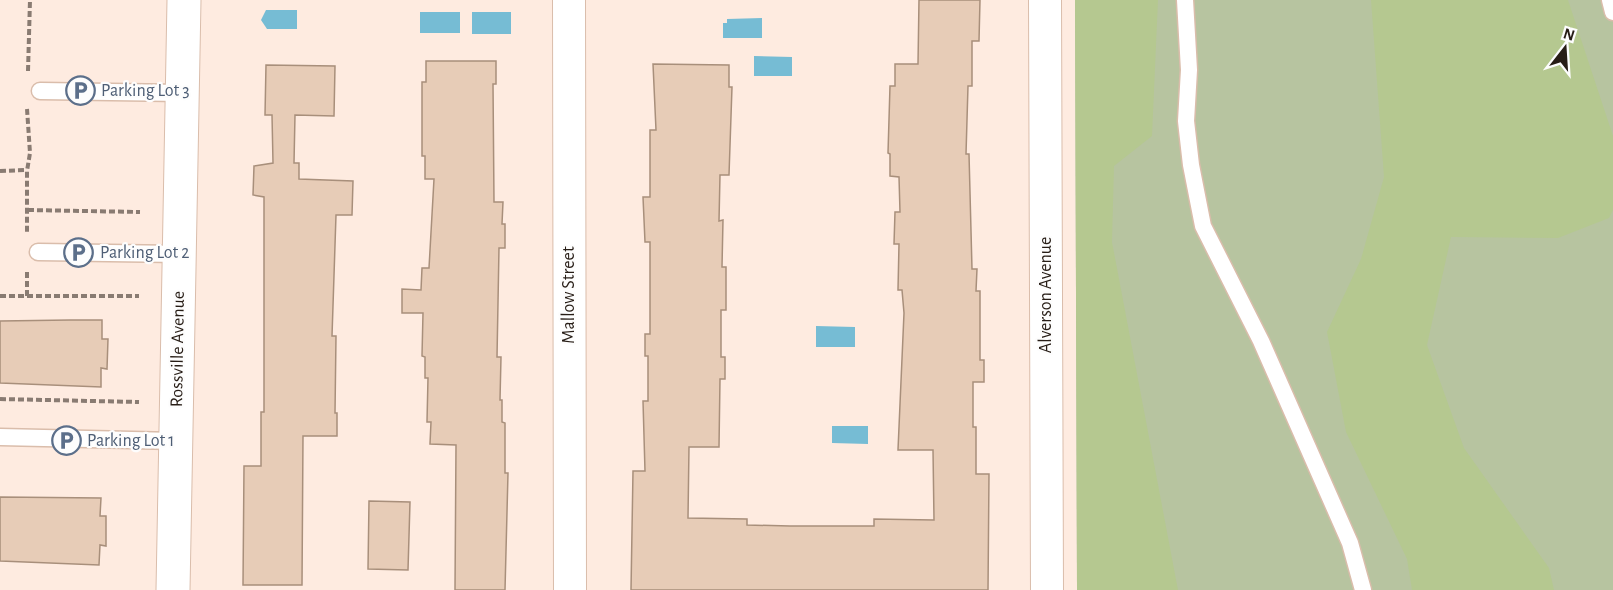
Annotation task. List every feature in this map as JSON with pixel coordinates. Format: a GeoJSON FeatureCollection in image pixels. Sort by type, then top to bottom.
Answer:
{"type":"FeatureCollection","features":[{"type":"Feature","properties":{"kind":"street","name":"Rossville Avenue"},"geometry":{"type":"LineString","coordinates":[[174,590],[184,0]]}},
{"type":"Feature","properties":{"kind":"street","name":"Mallow Street"},"geometry":{"type":"LineString","coordinates":[[569,0],[570,590]]}},
{"type":"Feature","properties":{"kind":"street","name":"Alverson Avenue"},"geometry":{"type":"LineString","coordinates":[[1046,0],[1047,590]]}},
{"type":"Feature","properties":{"kind":"lane"},"geometry":{"type":"LineString","coordinates":[[1185,0],[1189,70],[1186,121],[1191,165],[1203,226],[1261,341],[1350,543],[1363,590]]}},
{"type":"Feature","properties":{"kind":"lane"},"geometry":{"type":"LineString","coordinates":[[1610,0],[1613,12]]}},
{"type":"Feature","properties":{"kind":"lane"},"geometry":{"type":"LineString","coordinates":[[40,91],[182,93]]}},
{"type":"Feature","properties":{"kind":"lane"},"geometry":{"type":"LineString","coordinates":[[38,252],[180,254]]}},
{"type":"Feature","properties":{"kind":"lane"},"geometry":{"type":"LineString","coordinates":[[0,437],[176,441]]}},
{"type":"Feature","properties":{"kind":"path"},"geometry":{"type":"LineString","coordinates":[[24,78],[29,69],[30,0]]}},
{"type":"Feature","properties":{"kind":"path"},"geometry":{"type":"LineString","coordinates":[[23,104],[28,111],[30,153],[27,170],[27,232],[23,238]]}},
{"type":"Feature","properties":{"kind":"path"},"geometry":{"type":"LineString","coordinates":[[0,171],[27,170]]}},
{"type":"Feature","properties":{"kind":"path"},"geometry":{"type":"LineString","coordinates":[[28,210],[140,212]]}},
{"type":"Feature","properties":{"kind":"path"},"geometry":{"type":"LineString","coordinates":[[22,268],[27,273],[27,296]]}},
{"type":"Feature","properties":{"kind":"path"},"geometry":{"type":"LineString","coordinates":[[0,296],[139,296]]}},
{"type":"Feature","properties":{"kind":"path"},"geometry":{"type":"LineString","coordinates":[[0,399],[138,402]]}},
{"type":"Feature","properties":{"kind":"green space"},"geometry":{"type":"Polygon","coordinates":[[[1075,0],[1613,0],[1613,590],[1077,590],[1075,0]]]}},
{"type":"Feature","properties":{"kind":"green space"},"geometry":{"type":"Polygon","coordinates":[[[1075,0],[1158,0],[1152,136],[1114,166],[1112,242],[1178,590],[1077,590],[1075,0]]]}},
{"type":"Feature","properties":{"kind":"green space"},"geometry":{"type":"Polygon","coordinates":[[[1371,0],[1568,0],[1613,136],[1613,210],[1609,218],[1558,238],[1451,237],[1427,345],[1464,448],[1549,568],[1554,590],[1412,590],[1407,559],[1346,432],[1327,332],[1361,259],[1384,177],[1371,0]]]}},
{"type":"Feature","properties":{"kind":"water"},"geometry":{"type":"Polygon","coordinates":[[[266,10],[297,10],[297,29],[267,29],[261,20],[266,10]]]}},
{"type":"Feature","properties":{"kind":"water"},"geometry":{"type":"Polygon","coordinates":[[[420,12],[460,12],[460,33],[420,33],[420,12]]]}},
{"type":"Feature","properties":{"kind":"water"},"geometry":{"type":"Polygon","coordinates":[[[472,12],[511,12],[511,34],[472,34],[472,12]]]}},
{"type":"Feature","properties":{"kind":"water"},"geometry":{"type":"Polygon","coordinates":[[[762,18],[762,38],[723,38],[723,23],[727,23],[727,19],[762,18]]]}},
{"type":"Feature","properties":{"kind":"water"},"geometry":{"type":"Polygon","coordinates":[[[754,56],[792,57],[792,76],[754,76],[754,56]]]}},
{"type":"Feature","properties":{"kind":"water"},"geometry":{"type":"Polygon","coordinates":[[[816,326],[855,327],[855,347],[816,347],[816,326]]]}},
{"type":"Feature","properties":{"kind":"water"},"geometry":{"type":"Polygon","coordinates":[[[832,426],[868,426],[868,444],[832,443],[832,426]]]}},
{"type":"Feature","properties":{"kind":"building"},"geometry":{"type":"Polygon","coordinates":[[[919,0],[980,0],[979,41],[972,41],[972,86],[968,86],[966,154],[969,154],[972,269],[977,269],[976,291],[980,291],[980,360],[984,360],[984,382],[973,382],[973,427],[976,427],[976,474],[989,474],[988,590],[631,590],[633,471],[645,471],[643,401],[648,401],[648,356],[645,356],[645,334],[650,334],[650,242],[645,242],[643,197],[650,197],[650,130],[656,130],[653,64],[729,65],[729,87],[732,87],[729,175],[720,175],[719,221],[723,220],[722,267],[726,267],[726,310],[721,310],[721,357],[725,357],[725,379],[720,379],[719,447],[689,447],[688,518],[747,519],[747,525],[790,526],[874,526],[874,519],[934,520],[933,450],[898,450],[904,313],[902,290],[898,290],[899,244],[894,244],[895,212],[900,212],[899,177],[890,176],[890,154],[888,153],[890,86],[895,86],[895,64],[918,64],[919,0]]]}},
{"type":"Feature","properties":{"kind":"building"},"geometry":{"type":"Polygon","coordinates":[[[426,61],[496,61],[496,84],[493,84],[494,202],[503,202],[502,224],[505,224],[505,248],[499,248],[497,357],[501,357],[500,400],[502,400],[502,422],[505,423],[505,473],[508,473],[505,590],[455,590],[456,445],[430,444],[431,422],[427,422],[428,378],[425,378],[425,357],[422,356],[423,313],[402,313],[402,289],[421,290],[422,268],[429,268],[434,179],[425,179],[425,156],[422,156],[422,82],[426,82],[426,61]]]}},
{"type":"Feature","properties":{"kind":"building"},"geometry":{"type":"Polygon","coordinates":[[[266,65],[335,66],[334,116],[295,115],[294,163],[299,163],[299,179],[353,181],[352,215],[336,215],[332,336],[336,336],[337,436],[303,436],[302,585],[243,585],[244,466],[261,466],[261,412],[264,412],[264,197],[253,195],[254,166],[273,163],[272,115],[265,115],[266,65]]]}},
{"type":"Feature","properties":{"kind":"building"},"geometry":{"type":"Polygon","coordinates":[[[102,320],[102,339],[108,339],[107,369],[101,368],[101,387],[0,383],[0,321],[102,320]]]}},
{"type":"Feature","properties":{"kind":"building"},"geometry":{"type":"Polygon","coordinates":[[[0,497],[101,498],[100,516],[106,516],[106,546],[100,545],[99,565],[0,561],[0,497]]]}},
{"type":"Feature","properties":{"kind":"building"},"geometry":{"type":"Polygon","coordinates":[[[369,501],[410,502],[408,570],[368,569],[369,501]]]}},
{"type":"Feature","properties":{"kind":"place","name":"Parking Lot 3"},"geometry":{"type":"Point","coordinates":[80,91]}},
{"type":"Feature","properties":{"kind":"place","name":"Parking Lot 2"},"geometry":{"type":"Point","coordinates":[79,253]}},
{"type":"Feature","properties":{"kind":"place","name":"Parking Lot 1"},"geometry":{"type":"Point","coordinates":[66,441]}}]}
